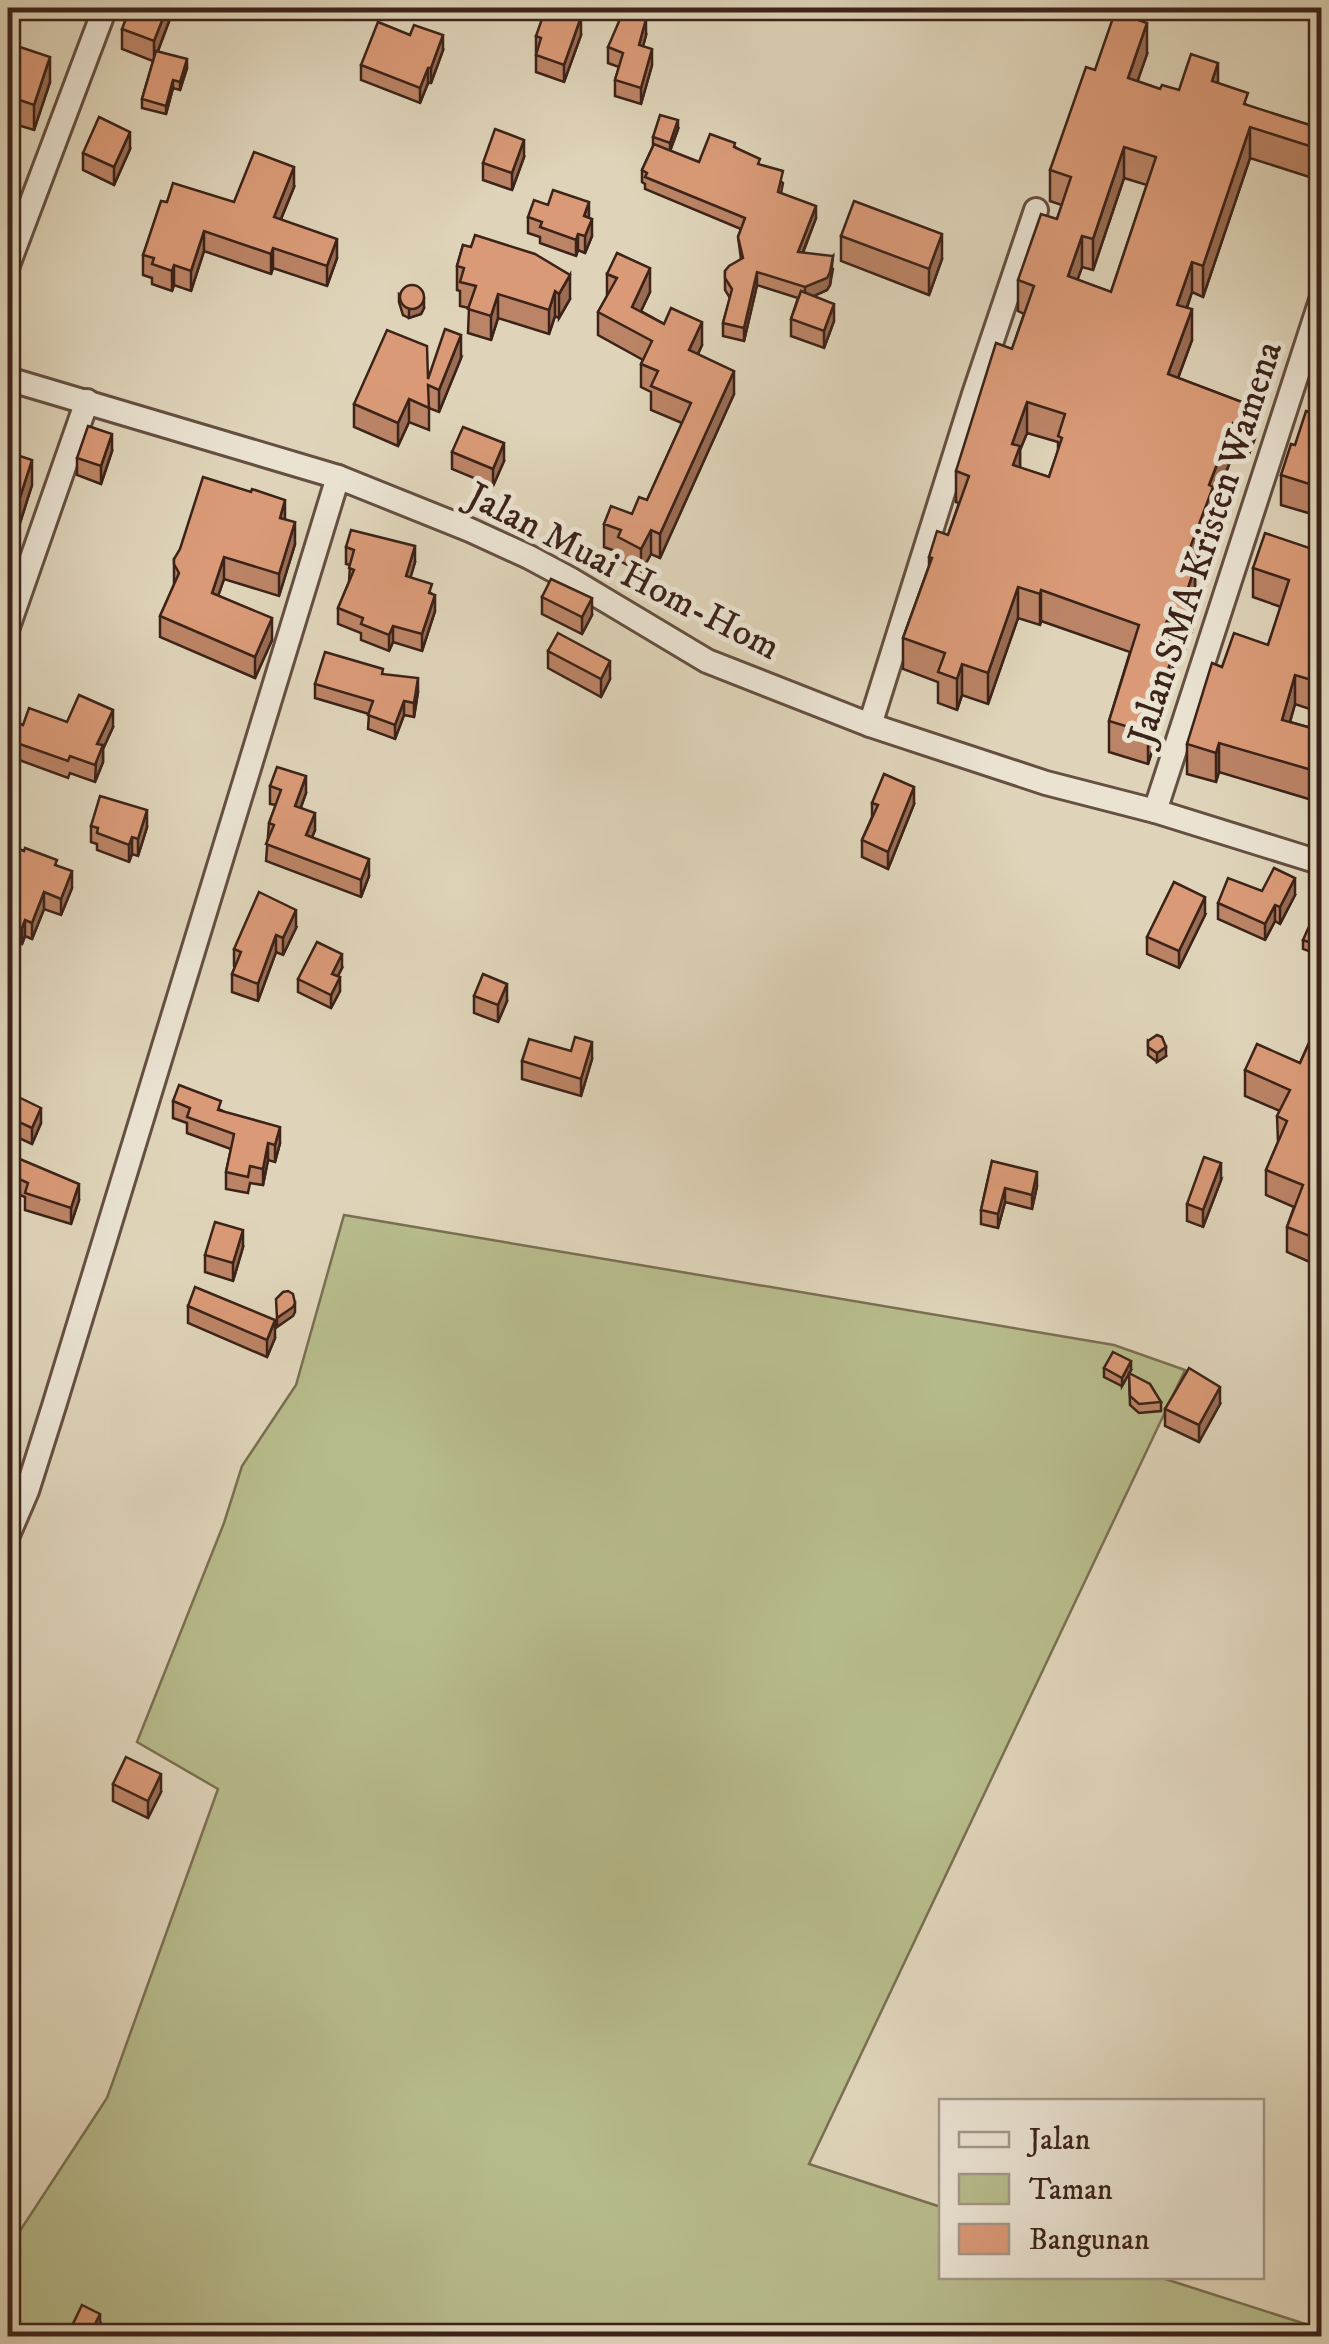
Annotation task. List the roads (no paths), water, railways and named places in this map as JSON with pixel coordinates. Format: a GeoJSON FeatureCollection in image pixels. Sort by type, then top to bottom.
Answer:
{"type":"FeatureCollection","features":[{"type":"Feature","properties":{"kind":"street"},"geometry":{"type":"LineString","coordinates":[[8,265],[105,8]]}},
{"type":"Feature","properties":{"kind":"street"},"geometry":{"type":"LineString","coordinates":[[870,725],[1036,210]]}},
{"type":"Feature","properties":{"kind":"street","name":"Jalan SMA Kristen Wamena"},"geometry":{"type":"LineString","coordinates":[[1155,811],[1322,297]]}},
{"type":"Feature","properties":{"kind":"street","name":"Jalan Muai Hom-Hom"},"geometry":{"type":"LineString","coordinates":[[8,379],[338,478],[470,530],[570,579],[708,661],[870,725],[1046,783],[1155,811],[1322,862]]}},
{"type":"Feature","properties":{"kind":"street"},"geometry":{"type":"LineString","coordinates":[[8,627],[87,402]]}},
{"type":"Feature","properties":{"kind":"street"},"geometry":{"type":"LineString","coordinates":[[8,1536],[54,1406],[338,478]]}}]}
